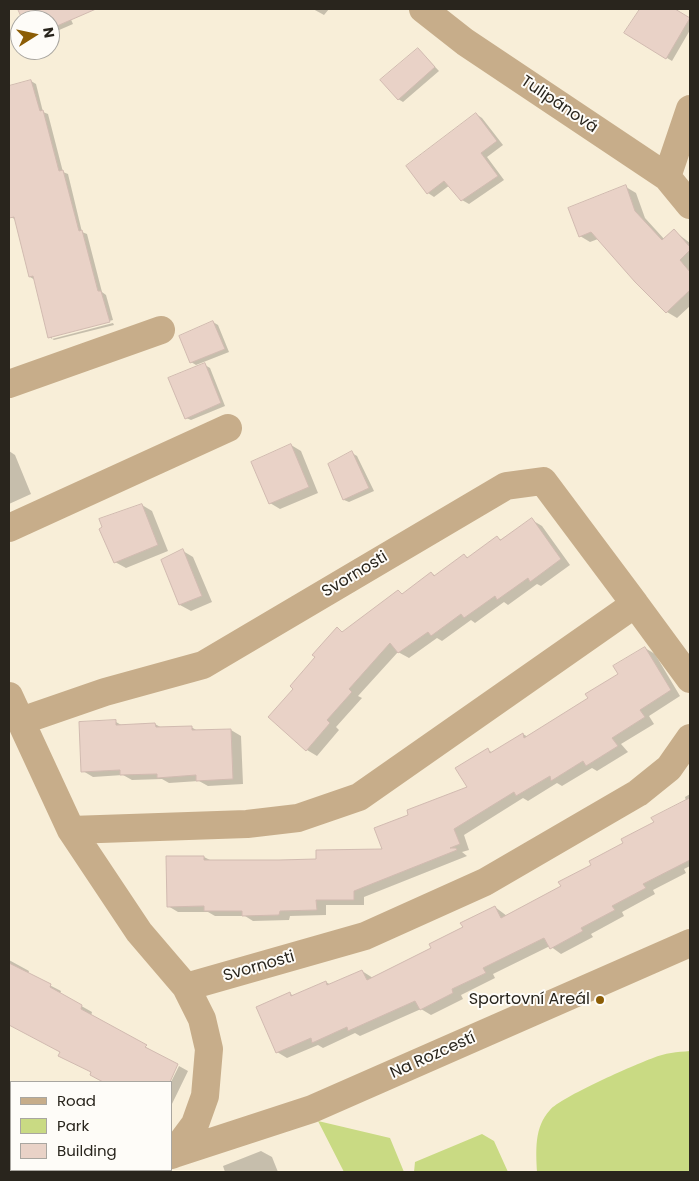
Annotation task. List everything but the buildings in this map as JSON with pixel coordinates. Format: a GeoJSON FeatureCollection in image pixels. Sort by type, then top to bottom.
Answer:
{"type":"FeatureCollection","features":[{"type":"Feature","properties":{"kind":"street","name":"Tulipánová"},"geometry":{"type":"LineString","coordinates":[[423,9],[465,42],[667,177],[690,205]]}},
{"type":"Feature","properties":{"kind":"street"},"geometry":{"type":"LineString","coordinates":[[667,177],[690,108]]}},
{"type":"Feature","properties":{"kind":"street"},"geometry":{"type":"LineString","coordinates":[[9,384],[161,330]]}},
{"type":"Feature","properties":{"kind":"street"},"geometry":{"type":"LineString","coordinates":[[9,528],[228,428]]}},
{"type":"Feature","properties":{"kind":"street","name":"Svornosti"},"geometry":{"type":"LineString","coordinates":[[20,720],[105,692],[203,665],[506,486],[543,481],[690,679]]}},
{"type":"Feature","properties":{"kind":"street"},"geometry":{"type":"LineString","coordinates":[[71,830],[247,824],[298,818],[359,797],[635,604]]}},
{"type":"Feature","properties":{"kind":"street"},"geometry":{"type":"LineString","coordinates":[[9,696],[71,830],[139,932],[186,987],[202,1020],[210,1049],[205,1096],[195,1124],[172,1155]]}},
{"type":"Feature","properties":{"kind":"street","name":"Svornosti"},"geometry":{"type":"LineString","coordinates":[[186,987],[365,936],[485,882],[638,793],[669,768],[690,738]]}},
{"type":"Feature","properties":{"kind":"street","name":"Na Rozcestí"},"geometry":{"type":"LineString","coordinates":[[172,1155],[312,1109],[690,943]]}},
{"type":"Feature","properties":{"kind":"green space"},"geometry":{"type":"Polygon","coordinates":[[[690,1051],[690,1172],[537,1172],[536,1148],[541,1124],[550,1110],[557,1104],[598,1082],[658,1056],[690,1051]]]}},
{"type":"Feature","properties":{"kind":"green space"},"geometry":{"type":"Polygon","coordinates":[[[318,1121],[390,1138],[404,1172],[344,1172],[318,1121]]]}},
{"type":"Feature","properties":{"kind":"green space"},"geometry":{"type":"Polygon","coordinates":[[[482,1134],[494,1141],[508,1172],[414,1172],[415,1162],[482,1134]]]}},
{"type":"Feature","properties":{"kind":"place","name":"Sportovní Areál"},"geometry":{"type":"Point","coordinates":[600,1000]}}]}
